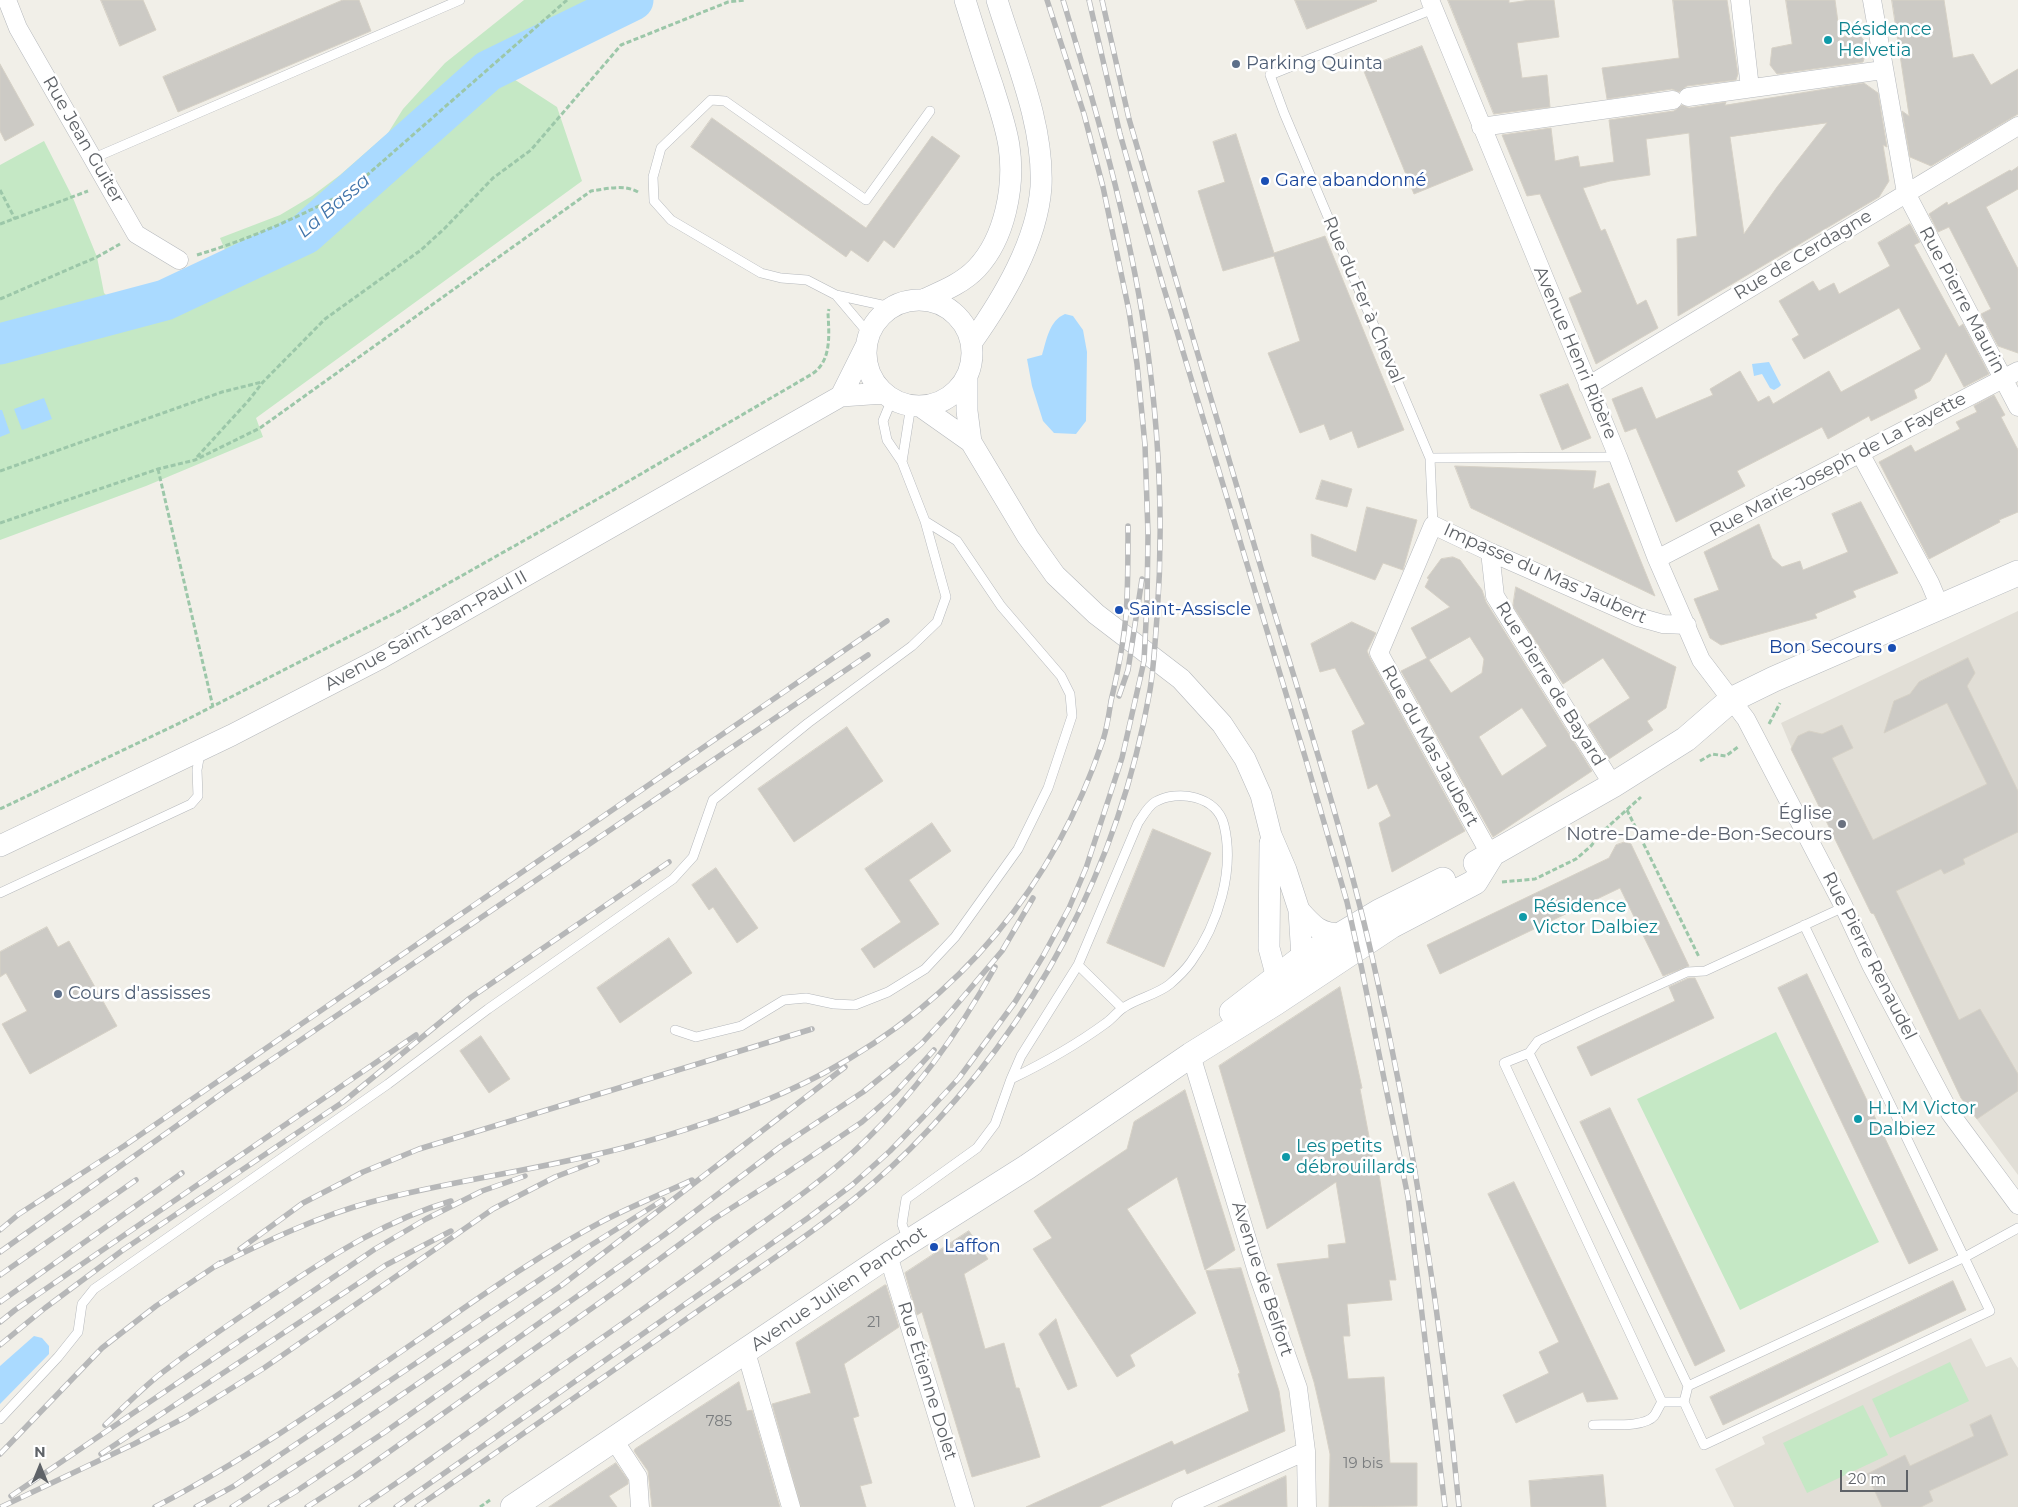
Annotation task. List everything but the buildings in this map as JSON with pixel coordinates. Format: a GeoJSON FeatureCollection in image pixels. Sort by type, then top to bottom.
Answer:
{"type":"FeatureCollection","features":[{"type":"Feature","properties":{"kind":"main road","name":"Avenue Julien Panchot"},"geometry":{"type":"LineString","coordinates":[[1190,1055],[1206,1032],[1342,934],[1379,912],[1491,856],[1614,785],[1686,739],[1731,700],[1774,679],[2018,573]]}},
{"type":"Feature","properties":{"kind":"main road","name":"Avenue Julien Panchot"},"geometry":{"type":"LineString","coordinates":[[513,1507],[898,1249],[1027,1167],[1190,1055],[1275,1003],[1391,926],[1474,882],[1491,856]]}},
{"type":"Feature","properties":{"kind":"street","name":"Rue Jean Guiter"},"geometry":{"type":"LineString","coordinates":[[7,0],[18,28],[136,234]]}},
{"type":"Feature","properties":{"kind":"street"},"geometry":{"type":"LineString","coordinates":[[925,299],[956,284],[976,270],[988,254],[1000,230],[1008,192],[1009,147],[1004,125],[965,0]]}},
{"type":"Feature","properties":{"kind":"street"},"geometry":{"type":"LineString","coordinates":[[972,342],[1004,295],[1016,269],[1029,237],[1041,188],[1040,160],[1035,125],[996,0]]}},
{"type":"Feature","properties":{"kind":"street"},"geometry":{"type":"LineString","coordinates":[[1740,0],[1750,88]]}},
{"type":"Feature","properties":{"kind":"street","name":"Rue Pierre Maurin"},"geometry":{"type":"LineString","coordinates":[[1872,0],[1906,193],[2011,375],[2018,407]]}},
{"type":"Feature","properties":{"kind":"street","name":"Avenue Henri Ribère"},"geometry":{"type":"LineString","coordinates":[[1431,4],[1618,457],[1657,559],[1701,660],[1731,700]]}},
{"type":"Feature","properties":{"kind":"street"},"geometry":{"type":"LineString","coordinates":[[1481,127],[1883,70]]}},
{"type":"Feature","properties":{"kind":"street","name":"Rue de Cerdagne"},"geometry":{"type":"LineString","coordinates":[[1588,386],[2018,126]]}},
{"type":"Feature","properties":{"kind":"street"},"geometry":{"type":"LineString","coordinates":[[136,234],[180,260]]}},
{"type":"Feature","properties":{"kind":"street"},"geometry":{"type":"LineString","coordinates":[[841,396],[878,319],[891,307],[908,300],[925,299],[942,304],[955,313],[966,326],[972,342],[973,360],[967,376],[959,388],[948,398],[934,404],[902,401]]}},
{"type":"Feature","properties":{"kind":"street"},"geometry":{"type":"LineString","coordinates":[[867,340],[866,363],[873,379],[902,401],[971,442]]}},
{"type":"Feature","properties":{"kind":"street","name":"Rue Marie-Joseph de La Fayette"},"geometry":{"type":"LineString","coordinates":[[1657,559],[2011,375]]}},
{"type":"Feature","properties":{"kind":"street"},"geometry":{"type":"LineString","coordinates":[[967,376],[967,411],[971,442],[1028,537],[1055,575],[1096,614],[1180,679],[1222,724],[1245,759],[1260,795],[1270,835],[1300,910],[1313,926],[1326,933],[1342,934]]}},
{"type":"Feature","properties":{"kind":"street","name":"Avenue Saint Jean-Paul II"},"geometry":{"type":"LineString","coordinates":[[0,846],[200,751],[381,658],[841,396],[902,401]]}},
{"type":"Feature","properties":{"kind":"street"},"geometry":{"type":"LineString","coordinates":[[1860,453],[1930,583],[1940,607]]}},
{"type":"Feature","properties":{"kind":"street","name":"Impasse du Mas Jaubert"},"geometry":{"type":"LineString","coordinates":[[1433,525],[1638,617],[1663,624],[1687,625]]}},
{"type":"Feature","properties":{"kind":"street","name":"Rue du Mas Jaubert"},"geometry":{"type":"LineString","coordinates":[[1433,525],[1379,653],[1491,856]]}},
{"type":"Feature","properties":{"kind":"street","name":"Rue Pierre de Bayard"},"geometry":{"type":"LineString","coordinates":[[1490,552],[1494,596],[1614,785]]}},
{"type":"Feature","properties":{"kind":"street","name":"Rue Pierre Renaudel"},"geometry":{"type":"LineString","coordinates":[[1731,700],[1746,719],[1844,906],[1871,964],[1950,1113],[2018,1205]]}},
{"type":"Feature","properties":{"kind":"street"},"geometry":{"type":"LineString","coordinates":[[1270,835],[1269,948],[1293,971]]}},
{"type":"Feature","properties":{"kind":"street"},"geometry":{"type":"LineString","coordinates":[[1293,971],[1300,910]]}},
{"type":"Feature","properties":{"kind":"street","name":"Avenue Julien Panchot"},"geometry":{"type":"LineString","coordinates":[[1275,1003],[1293,971],[1339,961]]}},
{"type":"Feature","properties":{"kind":"street","name":"Avenue de Belfort"},"geometry":{"type":"LineString","coordinates":[[1190,1055],[1258,1272],[1298,1388],[1306,1450],[1307,1507]]}},
{"type":"Feature","properties":{"kind":"street","name":"Rue Étienne Dolet"},"geometry":{"type":"LineString","coordinates":[[898,1249],[965,1507]]}},
{"type":"Feature","properties":{"kind":"street"},"geometry":{"type":"LineString","coordinates":[[746,1352],[791,1507]]}},
{"type":"Feature","properties":{"kind":"street"},"geometry":{"type":"LineString","coordinates":[[614,1440],[638,1476],[640,1507]]}},
{"type":"Feature","properties":{"kind":"street"},"geometry":{"type":"LineString","coordinates":[[1181,1507],[1306,1450]]}},
{"type":"Feature","properties":{"kind":"lane"},"geometry":{"type":"LineString","coordinates":[[94,158],[460,0]]}},
{"type":"Feature","properties":{"kind":"lane","name":"Rue du Fer à Cheval"},"geometry":{"type":"LineString","coordinates":[[1430,458],[1270,75],[1431,4]]}},
{"type":"Feature","properties":{"kind":"lane"},"geometry":{"type":"LineString","coordinates":[[891,307],[836,295],[807,280],[781,278],[761,273],[670,220],[654,201],[653,177],[660,148],[711,100],[725,101],[866,200],[930,111]]}},
{"type":"Feature","properties":{"kind":"lane"},"geometry":{"type":"LineString","coordinates":[[836,295],[867,340]]}},
{"type":"Feature","properties":{"kind":"lane"},"geometry":{"type":"LineString","coordinates":[[0,1419],[58,1358],[78,1332],[82,1304],[94,1289],[388,1084],[488,1009],[673,879],[693,857],[713,800],[808,723],[912,646],[937,622],[946,597],[925,521],[902,462],[887,440],[883,421],[902,401]]}},
{"type":"Feature","properties":{"kind":"lane"},"geometry":{"type":"LineString","coordinates":[[902,401],[902,462]]}},
{"type":"Feature","properties":{"kind":"lane"},"geometry":{"type":"LineString","coordinates":[[1433,525],[1430,458],[1618,457]]}},
{"type":"Feature","properties":{"kind":"lane"},"geometry":{"type":"LineString","coordinates":[[675,1030],[696,1037],[741,1026],[784,1000],[806,998],[834,1004],[855,1005],[888,992],[924,969],[954,937],[1018,848],[1048,788],[1072,716],[1070,694],[1061,676],[1001,606],[956,541],[925,521]]}},
{"type":"Feature","properties":{"kind":"lane"},"geometry":{"type":"LineString","coordinates":[[0,893],[191,804],[198,796],[197,770],[200,751]]}},
{"type":"Feature","properties":{"kind":"lane"},"geometry":{"type":"LineString","coordinates":[[898,1249],[906,1199],[977,1148],[995,1124],[1011,1080],[1021,1056],[1078,964],[1138,823],[1145,812],[1154,802],[1181,795],[1193,796],[1204,800],[1216,811],[1224,823],[1228,848],[1227,871],[1220,904],[1191,962],[1170,984],[1122,1008],[1107,1023],[1049,1060],[1011,1080]]}},
{"type":"Feature","properties":{"kind":"lane"},"geometry":{"type":"LineString","coordinates":[[1662,1402],[1504,1062],[1529,1053],[1538,1041],[1595,1014],[1687,972],[1706,971],[1844,906]]}},
{"type":"Feature","properties":{"kind":"lane"},"geometry":{"type":"LineString","coordinates":[[1529,1053],[1688,1386],[1684,1402],[1704,1445],[1990,1311],[1804,925]]}},
{"type":"Feature","properties":{"kind":"lane"},"geometry":{"type":"LineString","coordinates":[[1078,964],[1122,1008]]}},
{"type":"Feature","properties":{"kind":"lane"},"geometry":{"type":"LineString","coordinates":[[1688,1386],[1965,1257],[2018,1228]]}},
{"type":"Feature","properties":{"kind":"lane"},"geometry":{"type":"LineString","coordinates":[[1662,1402],[1684,1402]]}},
{"type":"Feature","properties":{"kind":"lane"},"geometry":{"type":"LineString","coordinates":[[1593,1424],[1636,1424],[1647,1422],[1654,1417],[1662,1402]]}},
{"type":"Feature","properties":{"kind":"path"},"geometry":{"type":"LineString","coordinates":[[180,260],[232,244],[314,209],[350,190],[566,0]]}},
{"type":"Feature","properties":{"kind":"path"},"geometry":{"type":"LineString","coordinates":[[195,460],[250,400],[263,382],[325,319],[421,250],[493,178],[531,150],[621,45],[728,2],[745,0]]}},
{"type":"Feature","properties":{"kind":"path"},"geometry":{"type":"LineString","coordinates":[[0,224],[108,183]]}},
{"type":"Feature","properties":{"kind":"path"},"geometry":{"type":"LineString","coordinates":[[0,523],[158,469],[195,460],[260,428],[591,191],[616,187],[632,188],[654,201]]}},
{"type":"Feature","properties":{"kind":"path"},"geometry":{"type":"LineString","coordinates":[[0,190],[15,219]]}},
{"type":"Feature","properties":{"kind":"path"},"geometry":{"type":"LineString","coordinates":[[0,299],[98,257],[136,234]]}},
{"type":"Feature","properties":{"kind":"path"},"geometry":{"type":"LineString","coordinates":[[0,809],[213,707],[401,610],[610,492],[812,374],[826,355],[829,338],[828,313],[836,295]]}},
{"type":"Feature","properties":{"kind":"path"},"geometry":{"type":"LineString","coordinates":[[1,471],[222,392],[263,382]]}},
{"type":"Feature","properties":{"kind":"path"},"geometry":{"type":"LineString","coordinates":[[158,469],[213,707]]}},
{"type":"Feature","properties":{"kind":"path"},"geometry":{"type":"LineString","coordinates":[[1695,764],[1712,754],[1726,756],[1772,722],[1779,703]]}},
{"type":"Feature","properties":{"kind":"path"},"geometry":{"type":"LineString","coordinates":[[1614,785],[1706,971]]}},
{"type":"Feature","properties":{"kind":"path"},"geometry":{"type":"LineString","coordinates":[[1496,883],[1535,879],[1576,859],[1591,846],[1602,832],[1649,792]]}},
{"type":"Feature","properties":{"kind":"shaded area"},"geometry":{"type":"Polygon","coordinates":[[[2018,611],[2018,1175],[1961,1098],[1781,723],[2018,611]]]}},
{"type":"Feature","properties":{"kind":"shaded area"},"geometry":{"type":"Polygon","coordinates":[[[1971,1338],[1986,1367],[2011,1357],[2018,1368],[2018,1507],[1734,1507],[1715,1469],[1765,1444],[1762,1437],[1971,1338]]]}},
{"type":"Feature","properties":{"kind":"green space"},"geometry":{"type":"Polygon","coordinates":[[[524,0],[598,0],[489,63],[557,107],[582,181],[256,418],[263,437],[146,486],[0,540],[0,165],[44,141],[73,198],[97,257],[104,293],[136,323],[176,308],[237,279],[220,238],[280,215],[312,196],[340,175],[388,133],[403,109],[445,63],[524,0]]]}},
{"type":"Feature","properties":{"kind":"green space"},"geometry":{"type":"Polygon","coordinates":[[[1776,1032],[1879,1242],[1740,1310],[1637,1099],[1776,1032]]]}},
{"type":"Feature","properties":{"kind":"green space"},"geometry":{"type":"Polygon","coordinates":[[[1950,1362],[1969,1401],[1890,1438],[1872,1399],[1950,1362]]]}},
{"type":"Feature","properties":{"kind":"green space"},"geometry":{"type":"Polygon","coordinates":[[[1863,1405],[1888,1455],[1807,1493],[1783,1443],[1863,1405]]]}},
{"type":"Feature","properties":{"kind":"water"},"geometry":{"type":"Polygon","coordinates":[[[1065,314],[1073,316],[1083,330],[1087,352],[1086,421],[1076,434],[1054,433],[1043,421],[1032,386],[1027,359],[1042,355],[1052,326],[1055,321],[1065,314]]]}},
{"type":"Feature","properties":{"kind":"water"},"geometry":{"type":"Polygon","coordinates":[[[1769,362],[1781,385],[1774,390],[1770,388],[1762,374],[1754,376],[1752,364],[1769,362]]]}},
{"type":"Feature","properties":{"kind":"water"},"geometry":{"type":"Polygon","coordinates":[[[44,398],[52,419],[22,430],[14,409],[44,398]]]}},
{"type":"Feature","properties":{"kind":"water"},"geometry":{"type":"Polygon","coordinates":[[[0,410],[2,410],[10,433],[0,437],[0,410]]]}},
{"type":"Feature","properties":{"kind":"water"},"geometry":{"type":"Polygon","coordinates":[[[34,1336],[42,1338],[49,1346],[49,1354],[0,1404],[0,1366],[34,1336]]]}},
{"type":"Feature","properties":{"kind":"waterway","name":"La Bassa"},"geometry":{"type":"LineString","coordinates":[[0,344],[165,300],[305,234],[488,71],[633,0]]}},
{"type":"Feature","properties":{"kind":"railway"},"geometry":{"type":"LineString","coordinates":[[396,1507],[808,1218],[852,1185],[890,1151],[959,1078],[1015,1002],[1069,908],[1086,868],[1122,758],[1144,661],[1148,534],[1145,445],[1137,364],[1129,311],[1103,187],[1084,114],[1047,0]]}},
{"type":"Feature","properties":{"kind":"railway"},"geometry":{"type":"LineString","coordinates":[[417,1507],[785,1251],[837,1213],[887,1171],[955,1100],[996,1049],[1033,995],[1066,939],[1094,880],[1117,819],[1136,755],[1150,690],[1159,581],[1159,474],[1150,367],[1130,248],[1099,123],[1063,0]]}},
{"type":"Feature","properties":{"kind":"railway"},"geometry":{"type":"LineString","coordinates":[[1089,0],[1120,134],[1162,282],[1347,902],[1408,1197],[1445,1507]]}},
{"type":"Feature","properties":{"kind":"railway"},"geometry":{"type":"LineString","coordinates":[[1102,0],[1129,119],[1324,777],[1373,961],[1401,1096],[1425,1232],[1444,1369],[1459,1507]]}},
{"type":"Feature","properties":{"kind":"railway"},"geometry":{"type":"LineString","coordinates":[[214,1267],[272,1239],[330,1215],[371,1202],[535,1168],[634,1145],[731,1114],[779,1095],[824,1073],[873,1044],[918,1011],[959,974],[996,934],[1029,890],[1058,843],[1083,793],[1107,726],[1122,650],[1128,571],[1128,526]]}},
{"type":"Feature","properties":{"kind":"railway"},"geometry":{"type":"LineString","coordinates":[[1119,696],[1128,670],[1142,579]]}},
{"type":"Feature","properties":{"kind":"railway"},"geometry":{"type":"LineString","coordinates":[[0,1230],[19,1214],[124,1146],[887,621]]}},
{"type":"Feature","properties":{"kind":"railway"},"geometry":{"type":"LineString","coordinates":[[0,1252],[224,1092],[868,655]]}},
{"type":"Feature","properties":{"kind":"railway"},"geometry":{"type":"LineString","coordinates":[[0,1345],[45,1308],[123,1250],[343,1102],[470,998],[669,862]]}},
{"type":"Feature","properties":{"kind":"railway"},"geometry":{"type":"LineString","coordinates":[[270,1507],[385,1432],[664,1235],[780,1147],[863,1092],[921,1044],[947,1016],[1002,951],[1033,898]]}},
{"type":"Feature","properties":{"kind":"railway"},"geometry":{"type":"LineString","coordinates":[[361,1507],[418,1469],[669,1291],[823,1178],[883,1123],[919,1081],[952,1037],[995,967]]}},
{"type":"Feature","properties":{"kind":"railway"},"geometry":{"type":"LineString","coordinates":[[240,1249],[303,1203],[363,1172],[419,1149],[812,1029]]}},
{"type":"Feature","properties":{"kind":"railway"},"geometry":{"type":"LineString","coordinates":[[0,1322],[416,1035]]}},
{"type":"Feature","properties":{"kind":"railway"},"geometry":{"type":"LineString","coordinates":[[307,1507],[355,1476],[619,1289],[714,1219],[862,1122],[895,1093],[934,1050]]}},
{"type":"Feature","properties":{"kind":"railway"},"geometry":{"type":"LineString","coordinates":[[232,1507],[334,1441],[562,1285],[845,1067]]}},
{"type":"Feature","properties":{"kind":"railway"},"geometry":{"type":"LineString","coordinates":[[1,1507],[134,1444],[184,1418],[264,1368],[493,1209],[555,1177],[597,1161]]}},
{"type":"Feature","properties":{"kind":"railway"},"geometry":{"type":"LineString","coordinates":[[0,1302],[182,1173]]}},
{"type":"Feature","properties":{"kind":"railway"},"geometry":{"type":"LineString","coordinates":[[11,1496],[375,1249],[426,1219],[482,1191],[525,1176]]}},
{"type":"Feature","properties":{"kind":"railway"},"geometry":{"type":"LineString","coordinates":[[0,1275],[136,1180]]}},
{"type":"Feature","properties":{"kind":"railway"},"geometry":{"type":"LineString","coordinates":[[155,1507],[191,1488],[260,1446],[492,1289],[580,1233],[692,1180]]}},
{"type":"Feature","properties":{"kind":"railway"},"geometry":{"type":"LineString","coordinates":[[196,1507],[234,1486],[588,1247],[663,1200]]}},
{"type":"Feature","properties":{"kind":"railway"},"geometry":{"type":"LineString","coordinates":[[105,1425],[159,1375],[225,1327],[303,1275],[385,1227],[428,1208],[451,1201]]}},
{"type":"Feature","properties":{"kind":"railway"},"geometry":{"type":"LineString","coordinates":[[101,1454],[386,1265],[451,1231]]}},
{"type":"Feature","properties":{"kind":"railway"},"geometry":{"type":"LineString","coordinates":[[0,1454],[102,1348],[156,1306],[220,1263]]}},
{"type":"Feature","properties":{"kind":"place","name":"Résidence Helvetia"},"geometry":{"type":"Point","coordinates":[1828,40]}},
{"type":"Feature","properties":{"kind":"place","name":"Parking Quinta"},"geometry":{"type":"Point","coordinates":[1236,64]}},
{"type":"Feature","properties":{"kind":"place","name":"Gare abandonné"},"geometry":{"type":"Point","coordinates":[1265,181]}},
{"type":"Feature","properties":{"kind":"place","name":"Saint-Assiscle"},"geometry":{"type":"Point","coordinates":[1119,610]}},
{"type":"Feature","properties":{"kind":"place","name":"Bon Secours"},"geometry":{"type":"Point","coordinates":[1892,648]}},
{"type":"Feature","properties":{"kind":"place","name":"Église Notre-Dame-de-Bon-Secours"},"geometry":{"type":"Point","coordinates":[1842,824]}},
{"type":"Feature","properties":{"kind":"place","name":"Résidence Victor Dalbiez"},"geometry":{"type":"Point","coordinates":[1523,917]}},
{"type":"Feature","properties":{"kind":"place","name":"Cours d'assisses"},"geometry":{"type":"Point","coordinates":[58,994]}},
{"type":"Feature","properties":{"kind":"place","name":"H.L.M Victor Dalbiez"},"geometry":{"type":"Point","coordinates":[1858,1119]}},
{"type":"Feature","properties":{"kind":"place","name":"Les petits débrouillards"},"geometry":{"type":"Point","coordinates":[1286,1157]}},
{"type":"Feature","properties":{"kind":"place","name":"Laffon"},"geometry":{"type":"Point","coordinates":[934,1247]}}]}
